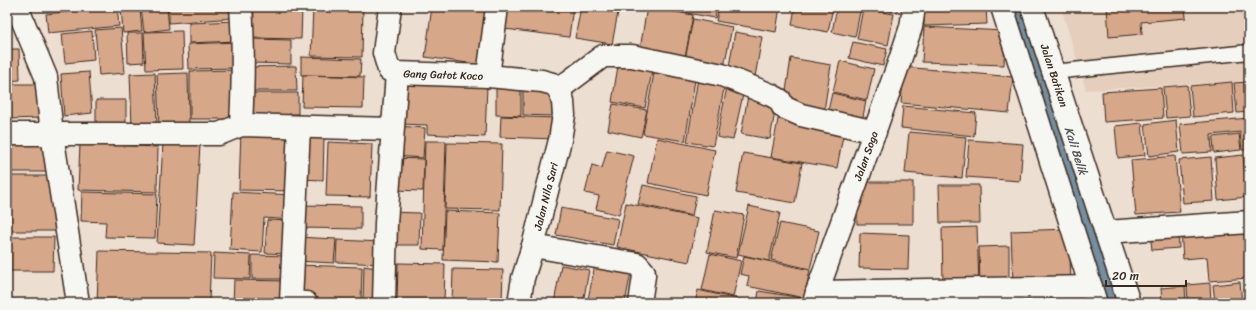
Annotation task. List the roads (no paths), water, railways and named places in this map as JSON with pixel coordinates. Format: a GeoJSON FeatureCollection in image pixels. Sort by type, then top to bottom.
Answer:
{"type":"FeatureCollection","features":[{"type":"Feature","properties":{"kind":"street"},"geometry":{"type":"LineString","coordinates":[[17,7],[17,28],[46,78],[52,134],[78,303]]}},
{"type":"Feature","properties":{"kind":"street"},"geometry":{"type":"LineString","coordinates":[[241,7],[244,70],[241,125]]}},
{"type":"Feature","properties":{"kind":"street","name":"Gang Gatot Koco"},"geometry":{"type":"LineString","coordinates":[[390,7],[384,53],[389,70],[397,73],[488,76],[542,81],[553,84],[559,89]]}},
{"type":"Feature","properties":{"kind":"street"},"geometry":{"type":"LineString","coordinates":[[488,76],[497,7]]}},
{"type":"Feature","properties":{"kind":"street","name":"Jalan Soga"},"geometry":{"type":"LineString","coordinates":[[816,297],[911,27],[914,7]]}},
{"type":"Feature","properties":{"kind":"street"},"geometry":{"type":"LineString","coordinates":[[816,297],[1094,295],[1002,7]]}},
{"type":"Feature","properties":{"kind":"street","name":"Jalan Batikan"},"geometry":{"type":"LineString","coordinates":[[1032,7],[1129,303]]}},
{"type":"Feature","properties":{"kind":"street"},"geometry":{"type":"LineString","coordinates":[[559,89],[603,56],[632,56],[722,75],[772,95],[780,100],[783,107],[801,115],[875,132]]}},
{"type":"Feature","properties":{"kind":"street"},"geometry":{"type":"LineString","coordinates":[[384,303],[386,223],[397,73]]}},
{"type":"Feature","properties":{"kind":"street","name":"Jalan Nila Sari"},"geometry":{"type":"LineString","coordinates":[[519,303],[523,278],[533,246],[560,140],[564,115],[563,102],[559,89]]}},
{"type":"Feature","properties":{"kind":"street"},"geometry":{"type":"LineString","coordinates":[[7,134],[219,134],[241,125],[392,129]]}},
{"type":"Feature","properties":{"kind":"street"},"geometry":{"type":"LineString","coordinates":[[298,302],[299,127]]}},
{"type":"Feature","properties":{"kind":"street"},"geometry":{"type":"LineString","coordinates":[[1106,232],[1249,222]]}},
{"type":"Feature","properties":{"kind":"street"},"geometry":{"type":"LineString","coordinates":[[533,246],[637,264],[644,272],[640,303]]}},
{"type":"Feature","properties":{"kind":"lane"},"geometry":{"type":"LineString","coordinates":[[1053,72],[1249,52]]}},
{"type":"Feature","properties":{"kind":"waterway","name":"Kali Belik"},"geometry":{"type":"LineString","coordinates":[[1017,7],[1112,303]]}}]}
